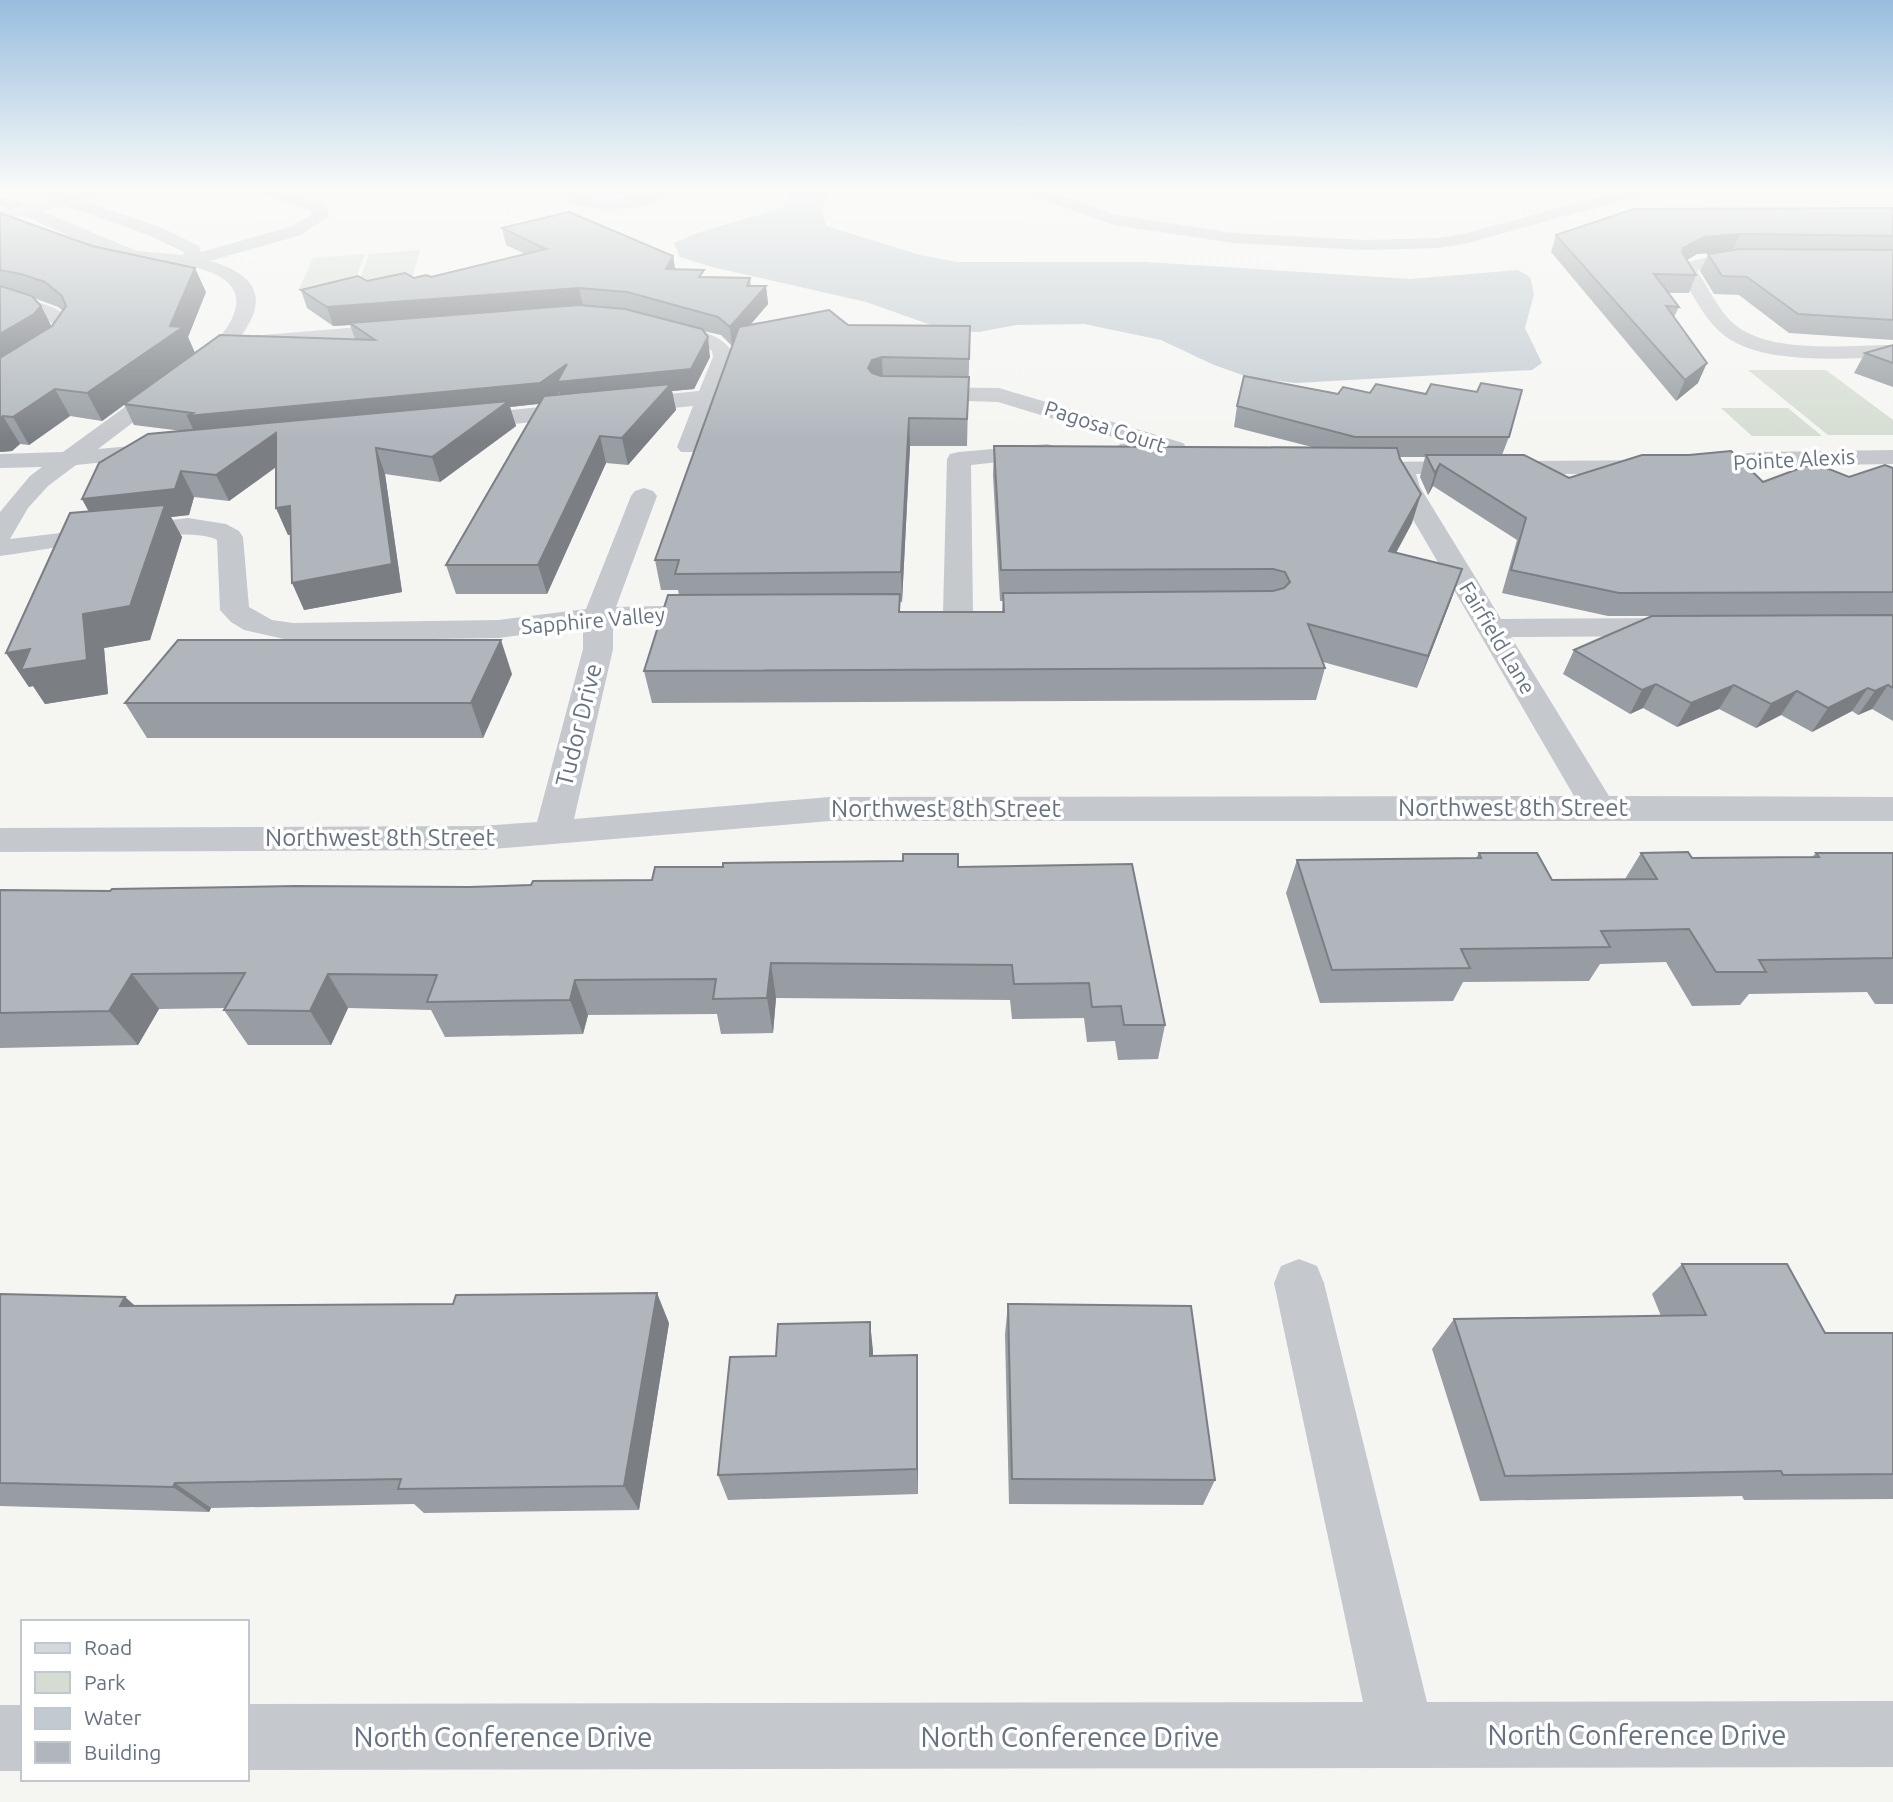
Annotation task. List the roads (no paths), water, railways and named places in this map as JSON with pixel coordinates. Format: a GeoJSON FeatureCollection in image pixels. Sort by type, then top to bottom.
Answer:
{"type":"FeatureCollection","features":[{"type":"Feature","properties":{"kind":"street"},"geometry":{"type":"LineString","coordinates":[[0,534],[17,505],[38,481],[224,344],[247,318],[250,304],[247,293],[239,282],[222,273]]}},
{"type":"Feature","properties":{"kind":"street"},"geometry":{"type":"LineString","coordinates":[[1689,273],[1723,323],[1740,337],[1777,348],[1799,351],[1893,351]]}},
{"type":"Feature","properties":{"kind":"street"},"geometry":{"type":"LineString","coordinates":[[0,299],[54,315],[62,320],[67,332],[57,346],[0,382]]}},
{"type":"Feature","properties":{"kind":"street"},"geometry":{"type":"LineString","coordinates":[[642,322],[713,342],[722,349],[723,356],[689,447]]}},
{"type":"Feature","properties":{"kind":"street"},"geometry":{"type":"LineString","coordinates":[[224,344],[431,327]]}},
{"type":"Feature","properties":{"kind":"street","name":"Pagosa Court"},"geometry":{"type":"LineString","coordinates":[[896,394],[999,395],[1175,448],[1106,450]]}},
{"type":"Feature","properties":{"kind":"street"},"geometry":{"type":"LineString","coordinates":[[439,424],[684,401],[708,396]]}},
{"type":"Feature","properties":{"kind":"street","name":"Pagosa Court"},"geometry":{"type":"LineString","coordinates":[[1017,400],[1023,452]]}},
{"type":"Feature","properties":{"kind":"street"},"geometry":{"type":"LineString","coordinates":[[0,461],[66,459],[184,448]]}},
{"type":"Feature","properties":{"kind":"street","name":"Pagosa Court"},"geometry":{"type":"LineString","coordinates":[[958,613],[959,459],[1023,452],[1065,451]]}},
{"type":"Feature","properties":{"kind":"street","name":"Pointe Alexis"},"geometry":{"type":"LineString","coordinates":[[1326,467],[1679,467],[1760,459],[1893,457]]}},
{"type":"Feature","properties":{"kind":"street","name":"Fairfield Lane"},"geometry":{"type":"LineString","coordinates":[[1401,467],[1407,487],[1598,807]]}},
{"type":"Feature","properties":{"kind":"street","name":"Tudor Drive"},"geometry":{"type":"LineString","coordinates":[[552,834],[598,649],[598,616],[644,496]]}},
{"type":"Feature","properties":{"kind":"street","name":"Sapphire Valley"},"geometry":{"type":"LineString","coordinates":[[0,548],[172,526],[198,525],[218,529],[230,537],[234,610],[246,621],[266,629],[293,632],[499,629],[598,616],[740,614]]}},
{"type":"Feature","properties":{"kind":"street"},"geometry":{"type":"LineString","coordinates":[[1491,628],[1699,627]]}},
{"type":"Feature","properties":{"kind":"street","name":"Northwest 8th Street"},"geometry":{"type":"LineString","coordinates":[[0,840],[481,838],[830,809],[1893,809]]}},
{"type":"Feature","properties":{"kind":"street"},"geometry":{"type":"LineString","coordinates":[[1299,1283],[1403,1736]]}},
{"type":"Feature","properties":{"kind":"street","name":"North Conference Drive"},"geometry":{"type":"LineString","coordinates":[[248,1737],[1893,1734]]}},
{"type":"Feature","properties":{"kind":"street"},"geometry":{"type":"LineString","coordinates":[[0,1738],[21,1738]]}},
{"type":"Feature","properties":{"kind":"water"},"geometry":{"type":"Polygon","coordinates":[[[739,273],[1318,273],[1410,279],[1481,273],[1523,273],[1530,277],[1534,294],[1525,328],[1542,363],[1532,370],[1296,383],[1251,378],[1214,365],[1161,340],[1084,324],[1016,325],[979,332],[948,331],[866,302],[739,273]]]}}]}
